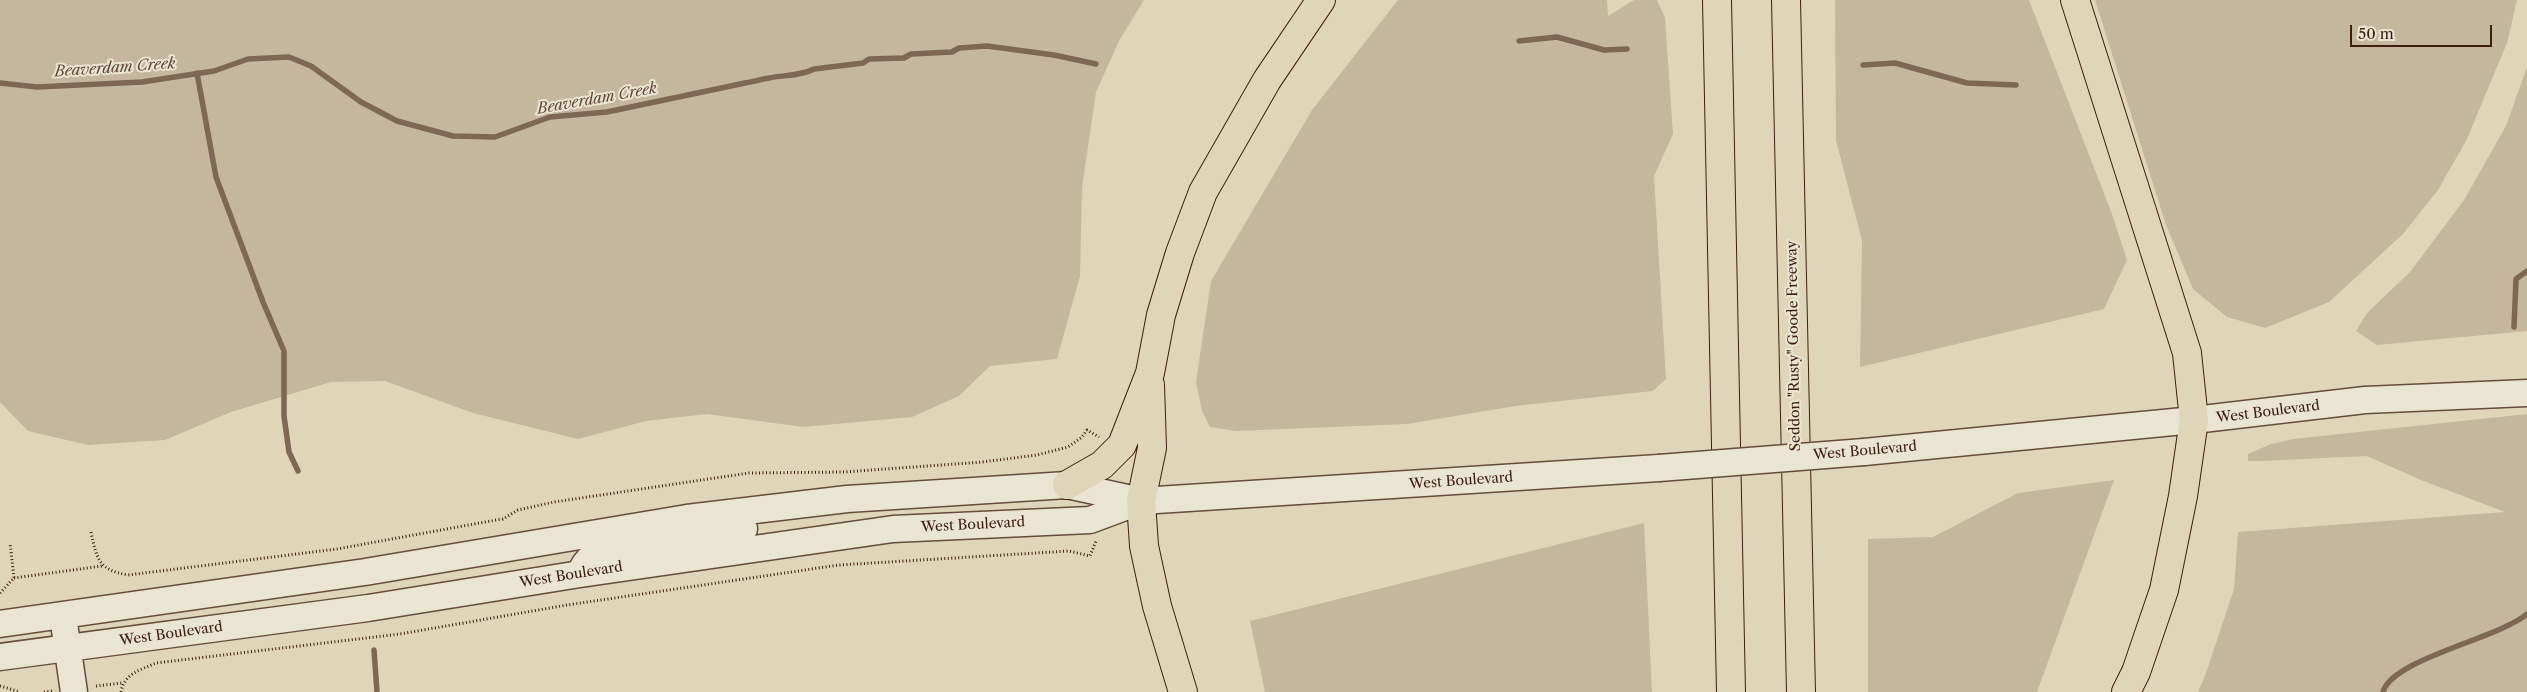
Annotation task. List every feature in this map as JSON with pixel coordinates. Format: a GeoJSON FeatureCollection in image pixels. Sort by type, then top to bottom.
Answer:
{"type":"FeatureCollection","features":[{"type":"Feature","properties":{"kind":"highway"},"geometry":{"type":"LineString","coordinates":[[1067,485],[1102,465],[1122,445],[1150,373],[1161,315],[1180,253],[1203,192],[1268,80],[1321,0]]}},
{"type":"Feature","properties":{"kind":"highway"},"geometry":{"type":"LineString","coordinates":[[1717,0],[1732,692]]}},
{"type":"Feature","properties":{"kind":"highway","name":"Seddon \"Rusty\" Goode Freeway"},"geometry":{"type":"LineString","coordinates":[[1786,0],[1801,692]]}},
{"type":"Feature","properties":{"kind":"highway"},"geometry":{"type":"LineString","coordinates":[[2075,0],[2187,354],[2194,420],[2183,496],[2164,590],[2136,672],[2126,692]]}},
{"type":"Feature","properties":{"kind":"highway"},"geometry":{"type":"LineString","coordinates":[[1150,373],[1152,448],[1141,500],[1144,546],[1148,570],[1183,692]]}},
{"type":"Feature","properties":{"kind":"street","name":"West Boulevard"},"geometry":{"type":"LineString","coordinates":[[0,624],[365,572],[687,518],[847,499],[1067,485],[1141,500],[1659,468],[1864,452],[2194,420],[2365,400],[2527,393]]}},
{"type":"Feature","properties":{"kind":"street"},"geometry":{"type":"LineString","coordinates":[[580,574],[586,560],[597,553],[614,548],[767,526],[847,499]]}},
{"type":"Feature","properties":{"kind":"street","name":"West Boulevard"},"geometry":{"type":"LineString","coordinates":[[0,657],[412,600],[893,529],[1090,520],[1141,500]]}},
{"type":"Feature","properties":{"kind":"street"},"geometry":{"type":"LineString","coordinates":[[412,600],[470,574],[558,560],[570,552],[578,535]]}},
{"type":"Feature","properties":{"kind":"street"},"geometry":{"type":"LineString","coordinates":[[63,615],[74,692]]}},
{"type":"Feature","properties":{"kind":"path"},"geometry":{"type":"LineString","coordinates":[[91,532],[102,566],[110,572],[128,575],[321,551],[496,520],[518,510],[554,502],[748,473],[844,472],[982,462],[1059,450],[1075,444],[1087,430],[1102,438]]}},
{"type":"Feature","properties":{"kind":"path"},"geometry":{"type":"LineString","coordinates":[[121,692],[122,683],[132,674],[156,663],[400,634],[567,605],[847,564],[1069,551],[1090,556],[1096,541]]}},
{"type":"Feature","properties":{"kind":"path"},"geometry":{"type":"LineString","coordinates":[[10,543],[14,578]]}},
{"type":"Feature","properties":{"kind":"path"},"geometry":{"type":"LineString","coordinates":[[0,592],[14,578],[102,566]]}},
{"type":"Feature","properties":{"kind":"path"},"geometry":{"type":"LineString","coordinates":[[0,686],[20,692]]}},
{"type":"Feature","properties":{"kind":"shaded area"},"geometry":{"type":"Polygon","coordinates":[[[0,0],[1144,0],[1119,41],[1096,92],[1082,188],[1080,276],[1057,359],[990,366],[959,396],[912,417],[803,427],[707,414],[646,421],[578,439],[473,413],[385,381],[331,382],[231,412],[165,440],[88,445],[28,431],[0,402],[0,0]]]}},
{"type":"Feature","properties":{"kind":"shaded area"},"geometry":{"type":"Polygon","coordinates":[[[1398,0],[1607,0],[1608,16],[1634,0],[1657,0],[1665,18],[1673,134],[1654,176],[1666,379],[1653,391],[1515,406],[1407,424],[1236,431],[1210,427],[1202,411],[1196,382],[1211,281],[1312,110],[1398,0]]]}},
{"type":"Feature","properties":{"kind":"shaded area"},"geometry":{"type":"Polygon","coordinates":[[[1835,0],[2029,0],[2112,214],[2127,260],[2104,309],[1860,367],[1862,241],[1836,140],[1835,0]]]}},
{"type":"Feature","properties":{"kind":"shaded area"},"geometry":{"type":"Polygon","coordinates":[[[2095,0],[2517,0],[2507,43],[2467,139],[2438,190],[2403,234],[2329,302],[2265,328],[2227,317],[2193,289],[2166,225],[2095,0]]]}},
{"type":"Feature","properties":{"kind":"shaded area"},"geometry":{"type":"Polygon","coordinates":[[[2527,67],[2527,331],[2377,345],[2356,331],[2367,313],[2410,272],[2464,200],[2506,126],[2527,67]]]}},
{"type":"Feature","properties":{"kind":"shaded area"},"geometry":{"type":"Polygon","coordinates":[[[2527,414],[2527,692],[2198,692],[2234,589],[2238,532],[2505,512],[2421,480],[2367,456],[2248,461],[2248,454],[2271,444],[2293,439],[2527,414]]]}},
{"type":"Feature","properties":{"kind":"shaded area"},"geometry":{"type":"Polygon","coordinates":[[[2114,480],[2037,692],[1868,692],[1868,539],[1933,537],[2018,493],[2114,480]]]}},
{"type":"Feature","properties":{"kind":"shaded area"},"geometry":{"type":"Polygon","coordinates":[[[1644,523],[1652,692],[1265,692],[1250,621],[1644,523]]]}},
{"type":"Feature","properties":{"kind":"waterway","name":"Beaverdam Creek"},"geometry":{"type":"LineString","coordinates":[[1519,41],[1557,37],[1604,50],[1627,49]]}},
{"type":"Feature","properties":{"kind":"waterway","name":"Beaverdam Creek"},"geometry":{"type":"LineString","coordinates":[[0,83],[37,87],[142,82],[214,71],[248,59],[289,57],[311,66],[361,102],[397,121],[453,136],[495,137],[550,117],[607,112],[766,78],[798,74],[814,69],[863,63],[869,59],[904,58],[911,54],[952,52],[959,48],[987,46],[1054,55],[1096,64]]}},
{"type":"Feature","properties":{"kind":"waterway","name":"Beaverdam Creek"},"geometry":{"type":"LineString","coordinates":[[1863,65],[1895,63],[1967,83],[2016,85]]}},
{"type":"Feature","properties":{"kind":"waterway"},"geometry":{"type":"LineString","coordinates":[[197,73],[216,177],[263,302],[284,351],[284,416],[289,452],[298,471]]}},
{"type":"Feature","properties":{"kind":"waterway"},"geometry":{"type":"LineString","coordinates":[[2514,327],[2516,279],[2527,271]]}},
{"type":"Feature","properties":{"kind":"waterway"},"geometry":{"type":"LineString","coordinates":[[2383,692],[2391,680],[2405,669],[2513,623],[2527,614]]}},
{"type":"Feature","properties":{"kind":"waterway"},"geometry":{"type":"LineString","coordinates":[[374,650],[377,692]]}}]}
